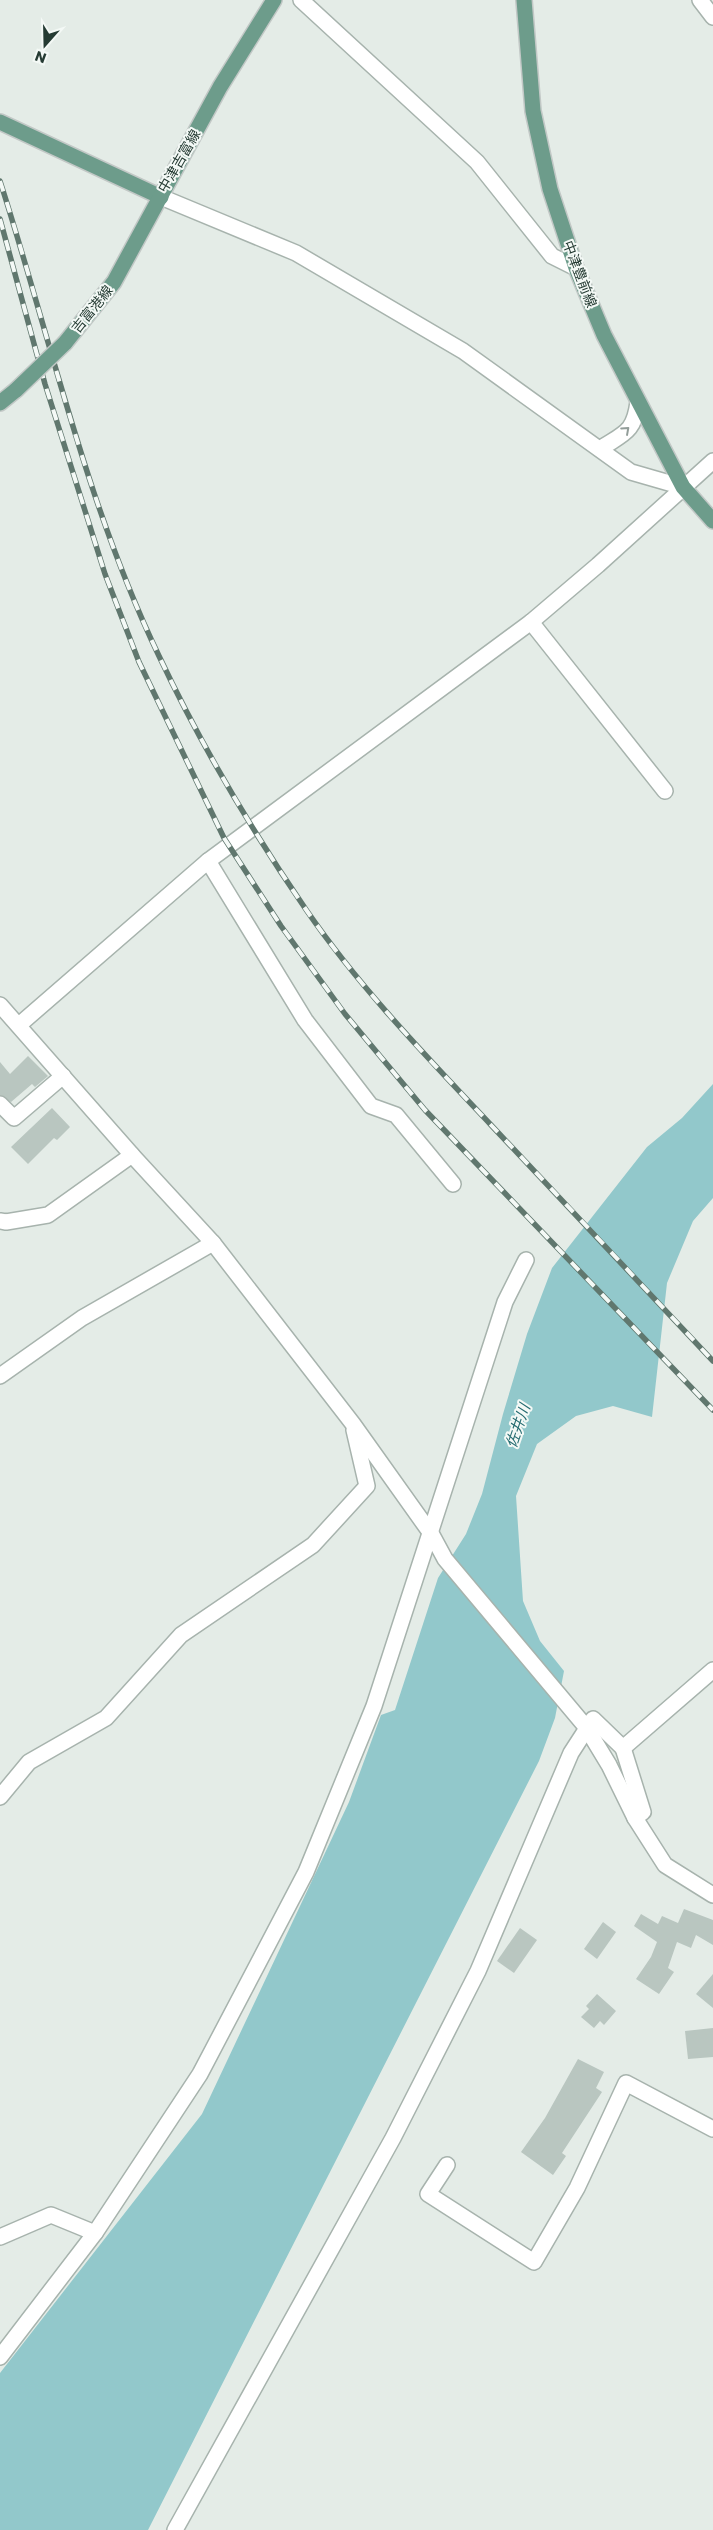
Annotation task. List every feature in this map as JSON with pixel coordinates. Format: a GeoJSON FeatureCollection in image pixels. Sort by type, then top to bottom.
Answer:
{"type":"FeatureCollection","features":[{"type":"Feature","properties":{"kind":"main road","name":"中津吉富線"},"geometry":{"type":"LineString","coordinates":[[0,122],[161,197],[220,87],[274,0]]}},
{"type":"Feature","properties":{"kind":"main road","name":"中津豊前線"},"geometry":{"type":"LineString","coordinates":[[524,0],[533,111],[550,190],[576,268],[604,335],[683,487],[713,521]]}},
{"type":"Feature","properties":{"kind":"main road","name":"吉富港線"},"geometry":{"type":"LineString","coordinates":[[0,403],[65,343],[114,282],[161,197]]}},
{"type":"Feature","properties":{"kind":"street"},"geometry":{"type":"LineString","coordinates":[[301,0],[477,162],[552,256],[576,268]]}},
{"type":"Feature","properties":{"kind":"street"},"geometry":{"type":"LineString","coordinates":[[700,0],[713,17]]}},
{"type":"Feature","properties":{"kind":"street"},"geometry":{"type":"LineString","coordinates":[[161,197],[296,253],[406,316],[508,381],[631,472],[683,487]]}},
{"type":"Feature","properties":{"kind":"street"},"geometry":{"type":"LineString","coordinates":[[600,449],[626,432],[635,421],[638,402]]}},
{"type":"Feature","properties":{"kind":"street"},"geometry":{"type":"LineString","coordinates":[[19,1025],[208,861],[532,622],[713,461]]}},
{"type":"Feature","properties":{"kind":"street"},"geometry":{"type":"LineString","coordinates":[[532,622],[665,791]]}},
{"type":"Feature","properties":{"kind":"street"},"geometry":{"type":"LineString","coordinates":[[208,861],[311,1028],[371,1106],[396,1115],[453,1184]]}},
{"type":"Feature","properties":{"kind":"street"},"geometry":{"type":"LineString","coordinates":[[0,1005],[132,1155],[213,1243],[353,1424],[432,1535],[440,1552],[586,1728],[610,1765],[635,1818],[665,1865],[713,1896]]}},
{"type":"Feature","properties":{"kind":"street"},"geometry":{"type":"LineString","coordinates":[[0,1104],[14,1118],[63,1076]]}},
{"type":"Feature","properties":{"kind":"street"},"geometry":{"type":"LineString","coordinates":[[0,1221],[6,1222],[48,1215],[132,1155]]}},
{"type":"Feature","properties":{"kind":"street"},"geometry":{"type":"LineString","coordinates":[[0,1376],[82,1318],[213,1243]]}},
{"type":"Feature","properties":{"kind":"street"},"geometry":{"type":"LineString","coordinates":[[0,2356],[95,2233],[200,2074],[306,1872],[374,1706],[432,1535],[505,1302],[526,1260]]}},
{"type":"Feature","properties":{"kind":"street"},"geometry":{"type":"LineString","coordinates":[[0,1797],[29,1762],[106,1718],[181,1635],[313,1545],[367,1486],[353,1424]]}},
{"type":"Feature","properties":{"kind":"street"},"geometry":{"type":"LineString","coordinates":[[623,1748],[713,1670]]}},
{"type":"Feature","properties":{"kind":"street"},"geometry":{"type":"LineString","coordinates":[[175,2530],[398,2130],[478,1971],[571,1753],[592,1719],[623,1748],[643,1812],[635,1818]]}},
{"type":"Feature","properties":{"kind":"street"},"geometry":{"type":"LineString","coordinates":[[447,2165],[428,2194],[534,2262],[577,2188],[626,2083],[713,2129]]}},
{"type":"Feature","properties":{"kind":"street"},"geometry":{"type":"LineString","coordinates":[[0,2237],[51,2215],[95,2233]]}},
{"type":"Feature","properties":{"kind":"water","name":"佐井川"},"geometry":{"type":"Polygon","coordinates":[[[713,1084],[713,1198],[693,1221],[667,1283],[652,1417],[613,1406],[576,1416],[537,1444],[516,1496],[523,1601],[540,1641],[564,1671],[555,1718],[539,1761],[148,2530],[0,2530],[0,2373],[202,2114],[349,1802],[381,1715],[395,1710],[438,1578],[466,1534],[482,1494],[527,1334],[552,1268],[647,1147],[682,1118],[713,1084]]]}},
{"type":"Feature","properties":{"kind":"building"},"geometry":{"type":"Polygon","coordinates":[[[28,1056],[48,1076],[35,1087],[32,1084],[11,1102],[0,1095],[0,1062],[10,1074],[28,1056]]]}},
{"type":"Feature","properties":{"kind":"building"},"geometry":{"type":"Polygon","coordinates":[[[52,1108],[70,1127],[57,1140],[54,1138],[28,1164],[11,1147],[52,1108]]]}},
{"type":"Feature","properties":{"kind":"building"},"geometry":{"type":"Polygon","coordinates":[[[684,1909],[713,1920],[713,1945],[696,1935],[691,1948],[677,1942],[668,1968],[674,1972],[659,1994],[636,1979],[651,1957],[657,1942],[634,1926],[641,1914],[658,1924],[662,1916],[678,1923],[684,1909]]]}},
{"type":"Feature","properties":{"kind":"building"},"geometry":{"type":"Polygon","coordinates":[[[603,1922],[616,1932],[597,1959],[584,1949],[603,1922]]]}},
{"type":"Feature","properties":{"kind":"building"},"geometry":{"type":"Polygon","coordinates":[[[520,1928],[537,1940],[514,1973],[497,1961],[520,1928]]]}},
{"type":"Feature","properties":{"kind":"building"},"geometry":{"type":"Polygon","coordinates":[[[713,1974],[713,2008],[696,1994],[713,1974]]]}},
{"type":"Feature","properties":{"kind":"building"},"geometry":{"type":"Polygon","coordinates":[[[597,1994],[616,2011],[604,2025],[600,2021],[594,2028],[581,2017],[589,2009],[586,2006],[597,1994]]]}},
{"type":"Feature","properties":{"kind":"building"},"geometry":{"type":"Polygon","coordinates":[[[713,2028],[713,2057],[688,2059],[685,2031],[713,2028]]]}},
{"type":"Feature","properties":{"kind":"building"},"geometry":{"type":"Polygon","coordinates":[[[578,2059],[604,2072],[596,2088],[602,2092],[562,2153],[566,2156],[553,2175],[521,2152],[545,2118],[578,2059]]]}},
{"type":"Feature","properties":{"kind":"railway"},"geometry":{"type":"LineString","coordinates":[[0,181],[90,481],[133,598],[175,689],[209,754],[266,850],[327,940],[372,995],[443,1074],[713,1361]]}},
{"type":"Feature","properties":{"kind":"railway"},"geometry":{"type":"LineString","coordinates":[[0,219],[45,384],[105,574],[139,662],[224,838],[281,926],[345,1014],[425,1110],[713,1410]]}}]}
